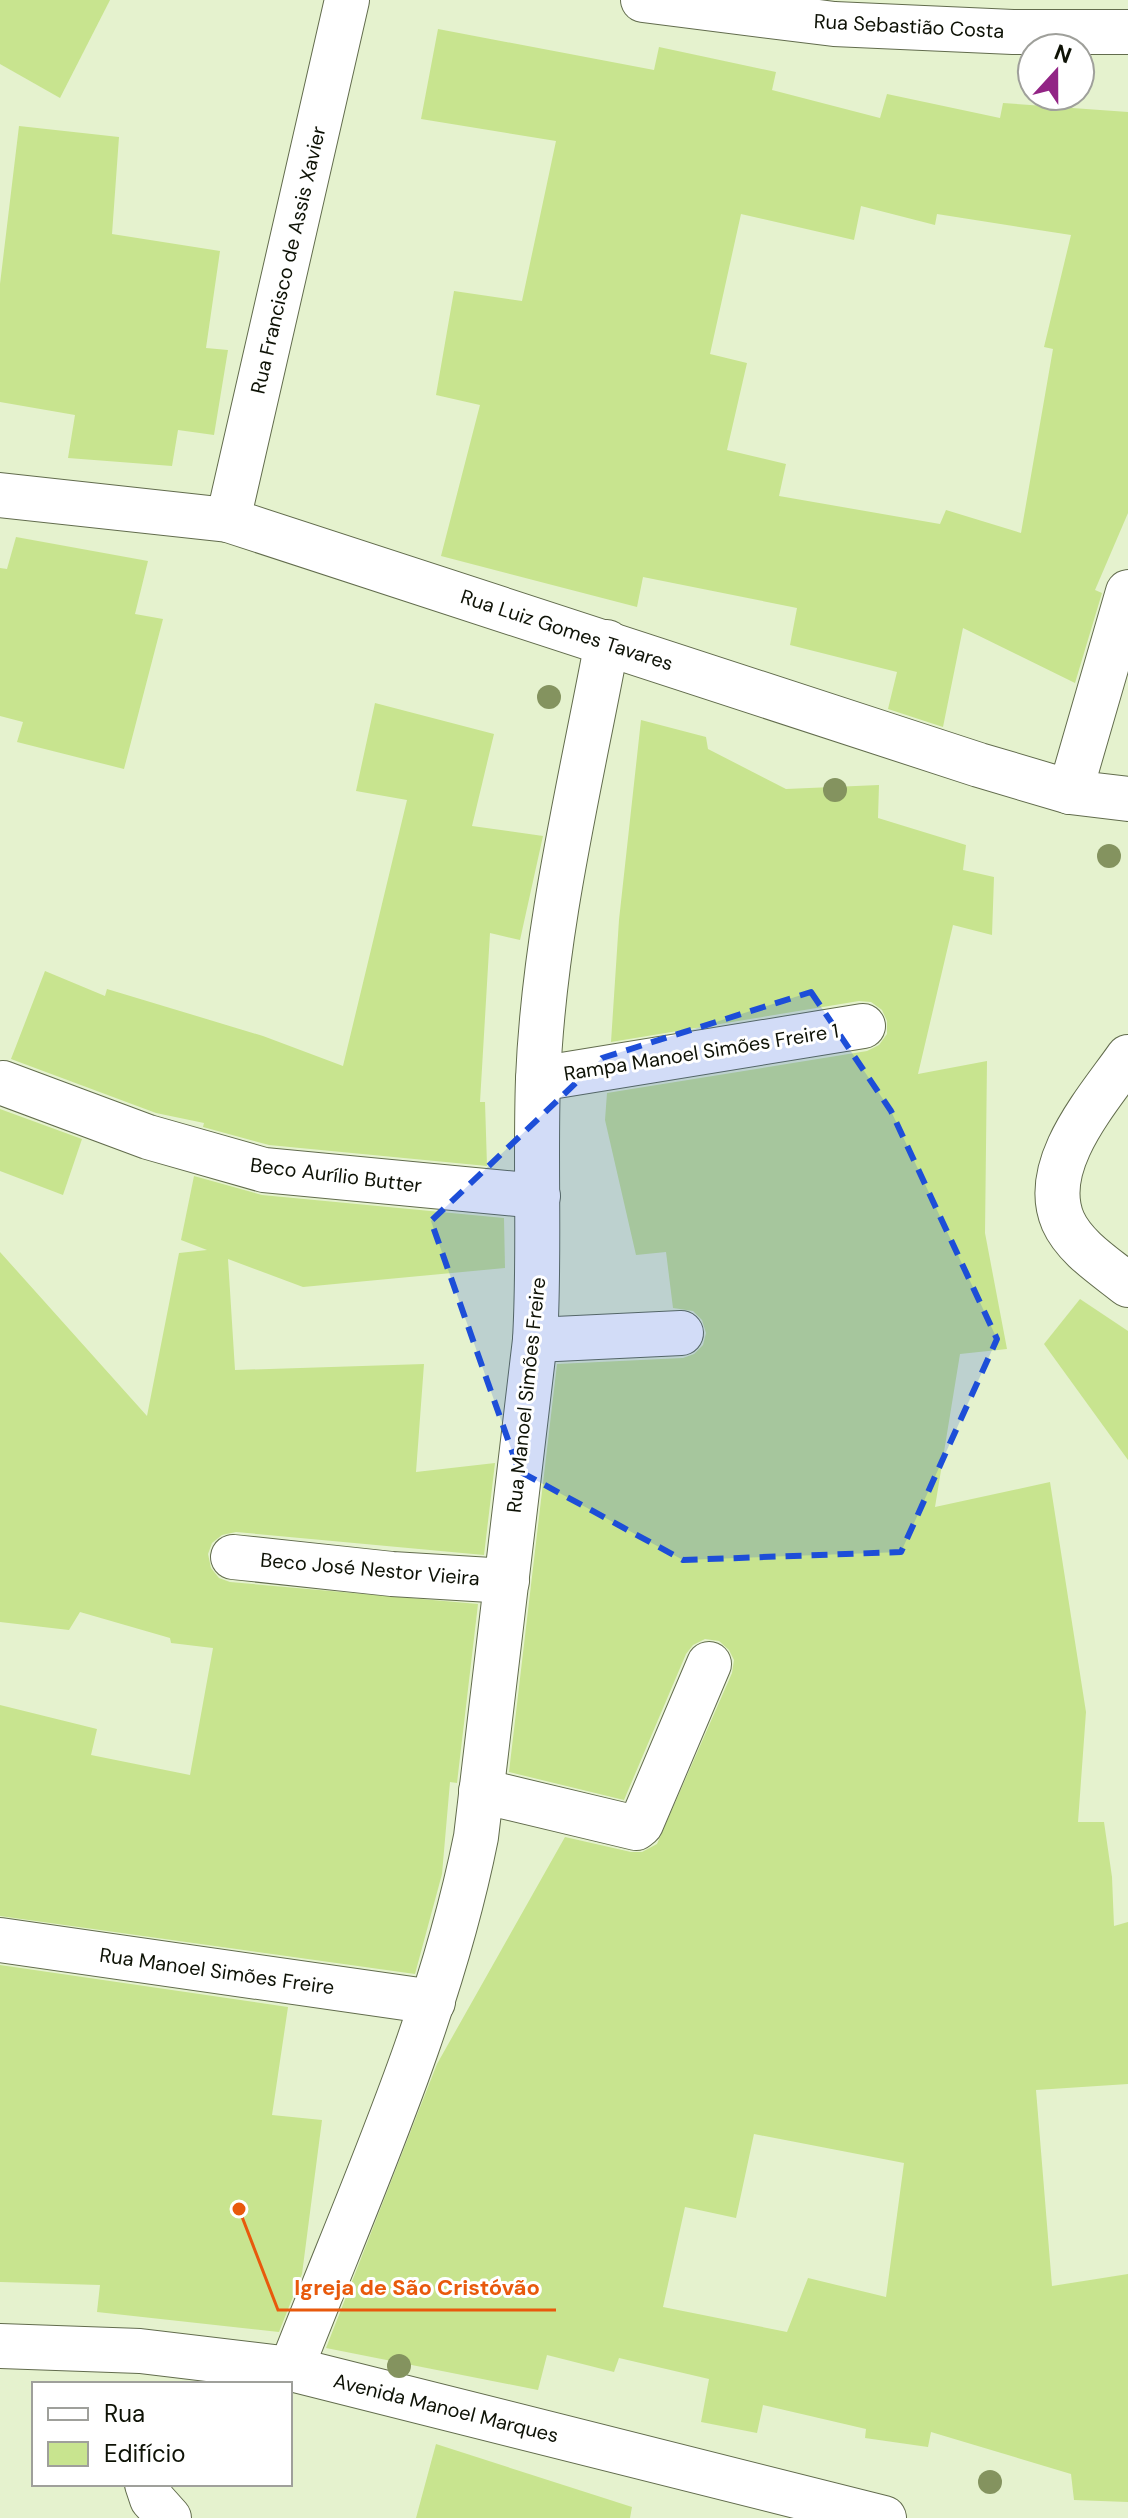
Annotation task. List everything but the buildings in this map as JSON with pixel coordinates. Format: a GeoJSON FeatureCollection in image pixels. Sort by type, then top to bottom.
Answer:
{"type":"FeatureCollection","features":[{"type":"Feature","properties":{"kind":"street","name":"Rua Francisco de Assis Xavier"},"geometry":{"type":"LineString","coordinates":[[228,520],[347,0]]}},
{"type":"Feature","properties":{"kind":"street","name":"Rua Sebastião Costa"},"geometry":{"type":"LineString","coordinates":[[643,0],[834,24],[1013,32],[1128,32]]}},
{"type":"Feature","properties":{"kind":"street","name":"Rua Luiz Gomes Tavares"},"geometry":{"type":"LineString","coordinates":[[0,495],[228,520],[1070,792],[1128,799]]}},
{"type":"Feature","properties":{"kind":"street"},"geometry":{"type":"LineString","coordinates":[[1070,792],[1128,592]]}},
{"type":"Feature","properties":{"kind":"street","name":"Rua Manoel Simões Freire"},"geometry":{"type":"LineString","coordinates":[[291,2369],[433,2002],[460,1915],[481,1791],[535,1340],[538,1079],[547,978],[607,642]]}},
{"type":"Feature","properties":{"kind":"street","name":"Rampa Manoel Simões Freire 1"},"geometry":{"type":"LineString","coordinates":[[538,1079],[863,1026]]}},
{"type":"Feature","properties":{"kind":"street"},"geometry":{"type":"LineString","coordinates":[[1128,1057],[1092,1109],[1061,1164],[1057,1197],[1063,1222],[1083,1248],[1128,1285]]}},
{"type":"Feature","properties":{"kind":"street","name":"Beco Aurílio Butter"},"geometry":{"type":"LineString","coordinates":[[3,1083],[148,1137],[264,1170],[538,1196]]}},
{"type":"Feature","properties":{"kind":"street"},"geometry":{"type":"LineString","coordinates":[[535,1340],[681,1333]]}},
{"type":"Feature","properties":{"kind":"street","name":"Beco José Nestor Vieira"},"geometry":{"type":"LineString","coordinates":[[233,1557],[392,1574],[507,1581]]}},
{"type":"Feature","properties":{"kind":"street"},"geometry":{"type":"LineString","coordinates":[[481,1791],[636,1828],[709,1664]]}},
{"type":"Feature","properties":{"kind":"street","name":"Rua Manoel Simões Freire"},"geometry":{"type":"LineString","coordinates":[[0,1940],[433,2002]]}},
{"type":"Feature","properties":{"kind":"street","name":"Avenida Manoel Marques"},"geometry":{"type":"LineString","coordinates":[[0,2346],[140,2367],[291,2369],[884,2518]]}},
{"type":"Feature","properties":{"kind":"street"},"geometry":{"type":"LineString","coordinates":[[148,2486],[152,2499],[169,2518]]}},
{"type":"Feature","properties":{"kind":"highlighted area"},"geometry":{"type":"Polygon","coordinates":[[[811,992],[891,1111],[997,1339],[901,1552],[683,1560],[519,1471],[431,1221],[602,1058],[811,992]]]}},
{"type":"Feature","properties":{"kind":"place","name":"Igreja de São Cristóvão"},"geometry":{"type":"Point","coordinates":[239,2209]}}]}
